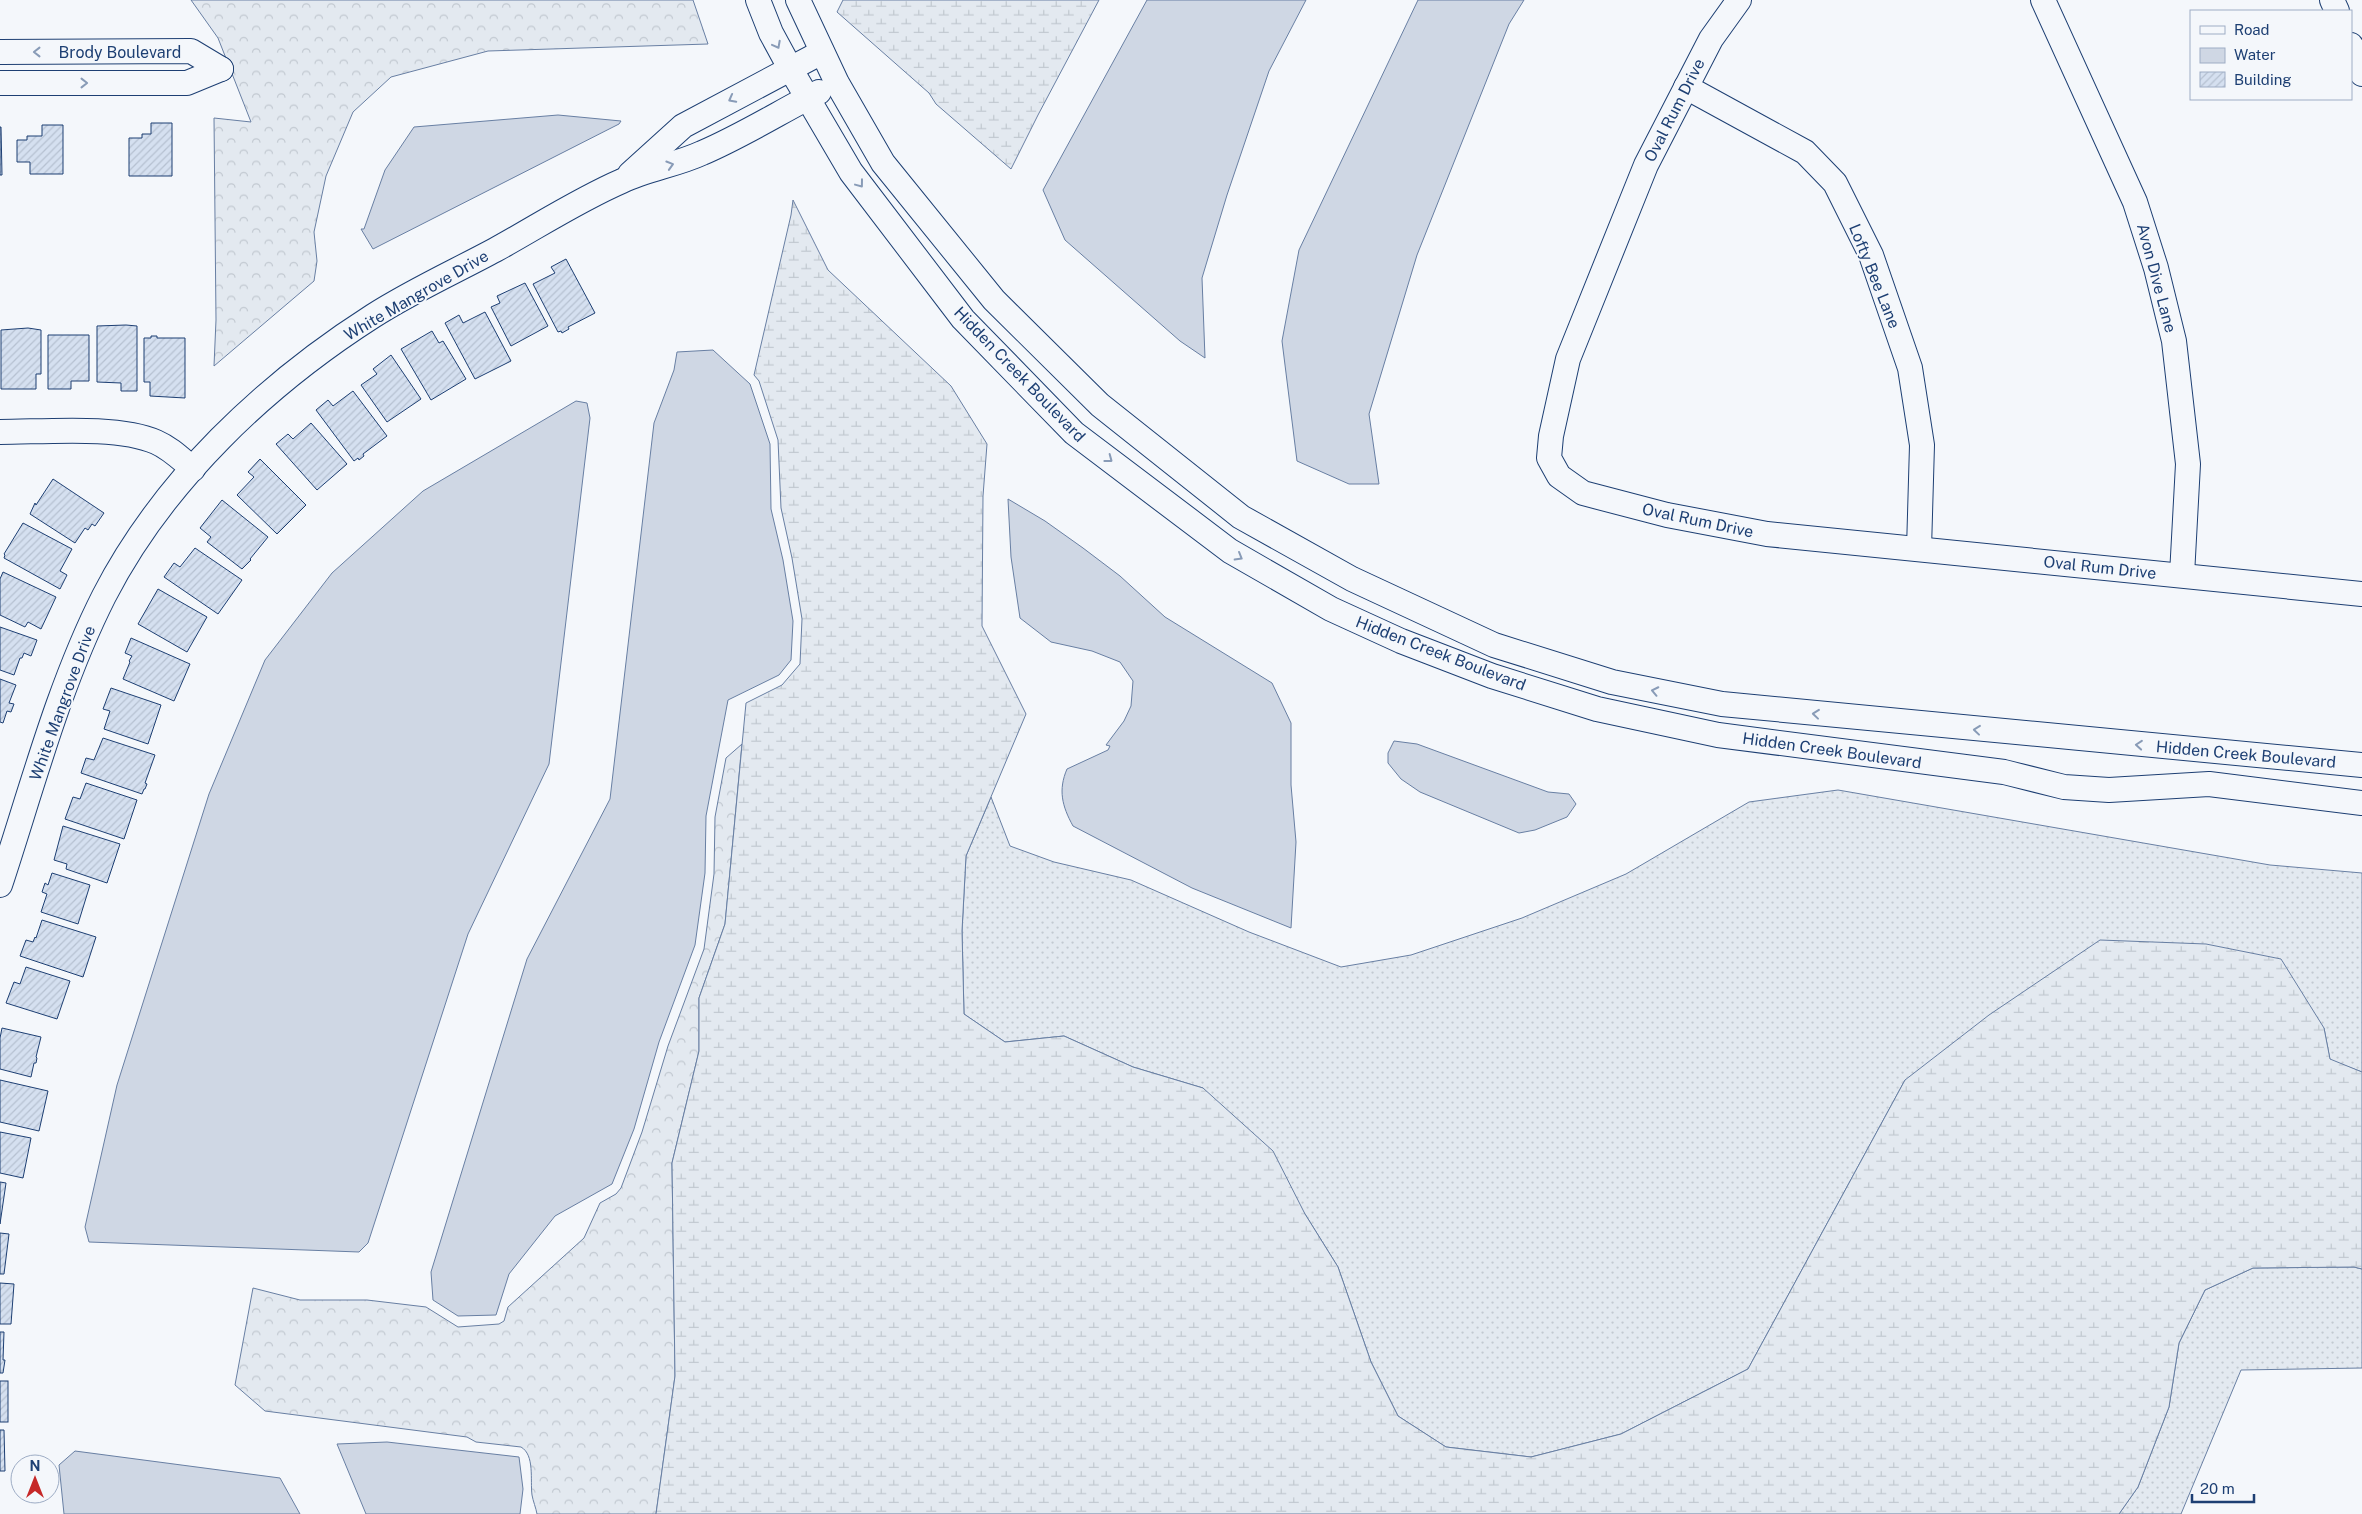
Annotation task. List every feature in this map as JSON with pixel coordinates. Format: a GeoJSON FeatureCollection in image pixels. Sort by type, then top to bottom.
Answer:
{"type":"FeatureCollection","features":[{"type":"Feature","properties":{"kind":"street","name":"Hidden Creek Boulevard"},"geometry":{"type":"LineString","coordinates":[[758,0],[771,33],[851,172],[963,319],[1074,432],[1230,551],[1330,609],[1400,641],[1492,676],[1597,709],[1718,735],[2004,772],[2064,787],[2108,790],[2209,784],[2362,803]]}},
{"type":"Feature","properties":{"kind":"street","name":"Hidden Creek Boulevard"},"geometry":{"type":"LineString","coordinates":[[798,0],[837,83],[883,163],[994,300],[1100,405],[1241,518],[1352,579],[1494,645],[1612,682],[1722,704],[2362,765]]}},
{"type":"Feature","properties":{"kind":"street","name":"Oval Rum Drive"},"geometry":{"type":"LineString","coordinates":[[1739,0],[1711,39],[1646,165],[1568,359],[1551,436],[1549,458],[1559,476],[1583,493],[1667,515],[1767,534],[2362,594]]}},
{"type":"Feature","properties":{"kind":"street","name":"Avon Dive Lane"},"geometry":{"type":"LineString","coordinates":[[2043,0],[2135,202],[2156,268],[2179,376],[2188,464],[2182,576]]}},
{"type":"Feature","properties":{"kind":"street"},"geometry":{"type":"LineString","coordinates":[[2352,48],[2362,74]]}},
{"type":"Feature","properties":{"kind":"street","name":"Brody Boulevard"},"geometry":{"type":"LineString","coordinates":[[0,52],[190,51],[221,69],[187,83],[0,83]]}},
{"type":"Feature","properties":{"kind":"street","name":"White Mangrove Drive"},"geometry":{"type":"LineString","coordinates":[[623,180],[683,126],[822,52]]}},
{"type":"Feature","properties":{"kind":"street","name":"White Mangrove Drive"},"geometry":{"type":"LineString","coordinates":[[0,885],[62,696],[105,593],[134,544],[193,468],[255,406],[328,347],[375,314],[623,180],[703,153],[837,83]]}},
{"type":"Feature","properties":{"kind":"street","name":"Lofty Bee Lane"},"geometry":{"type":"LineString","coordinates":[[1686,87],[1805,152],[1835,183],[1870,255],[1910,368],[1922,445],[1919,549]]}},
{"type":"Feature","properties":{"kind":"street"},"geometry":{"type":"LineString","coordinates":[[0,432],[103,432],[140,436],[168,448],[193,468]]}},
{"type":"Feature","properties":{"kind":"green space"},"geometry":{"type":"Polygon","coordinates":[[[191,0],[693,0],[708,44],[488,51],[391,77],[353,112],[326,176],[314,232],[317,261],[314,281],[214,366],[216,320],[214,118],[251,122],[218,38],[191,0]]]}},
{"type":"Feature","properties":{"kind":"green space"},"geometry":{"type":"Polygon","coordinates":[[[843,0],[1099,0],[1011,169],[936,104],[929,93],[837,12],[843,0]]]}},
{"type":"Feature","properties":{"kind":"green space"},"geometry":{"type":"Polygon","coordinates":[[[793,200],[828,270],[951,386],[987,444],[983,496],[982,626],[1026,714],[966,856],[962,931],[964,1014],[1005,1042],[1064,1036],[1133,1067],[1203,1088],[1273,1151],[1305,1214],[1338,1267],[1371,1362],[1398,1416],[1446,1447],[1531,1457],[1621,1434],[1748,1369],[1905,1080],[1989,1015],[2100,940],[2206,944],[2281,959],[2324,1028],[2330,1059],[2362,1072],[2362,1269],[2354,1267],[2253,1268],[2205,1290],[2179,1343],[2169,1407],[2138,1487],[2119,1514],[656,1514],[675,1376],[672,1163],[699,1051],[699,998],[725,924],[746,703],[782,685],[800,664],[802,619],[792,558],[781,508],[778,440],[759,381],[754,375],[793,200]]]}},
{"type":"Feature","properties":{"kind":"green space"},"geometry":{"type":"Polygon","coordinates":[[[742,744],[725,924],[699,998],[699,1051],[672,1163],[675,1376],[656,1514],[537,1514],[532,1495],[530,1462],[521,1447],[476,1442],[467,1437],[265,1411],[235,1385],[253,1288],[300,1300],[367,1300],[426,1307],[458,1327],[499,1324],[504,1321],[508,1307],[584,1238],[600,1203],[616,1194],[621,1188],[642,1132],[668,1046],[704,949],[714,874],[715,817],[726,758],[742,744]]]}},
{"type":"Feature","properties":{"kind":"green space"},"geometry":{"type":"Polygon","coordinates":[[[1838,790],[2270,865],[2362,873],[2362,1072],[2330,1060],[2324,1028],[1905,1080],[1748,1369],[1621,1434],[1531,1457],[1446,1447],[1398,1416],[1371,1362],[1338,1267],[1305,1214],[1203,1088],[1133,1067],[1064,1036],[1005,1042],[964,1014],[962,931],[966,856],[991,797],[1010,846],[1054,862],[1131,880],[1249,932],[1341,967],[1411,955],[1522,918],[1626,874],[1749,802],[1838,790]]]}},
{"type":"Feature","properties":{"kind":"green space"},"geometry":{"type":"Polygon","coordinates":[[[2354,1267],[2362,1269],[2362,1368],[2241,1370],[2181,1514],[2119,1514],[2138,1487],[2169,1407],[2179,1343],[2205,1290],[2253,1268],[2354,1267]]]}},
{"type":"Feature","properties":{"kind":"water"},"geometry":{"type":"Polygon","coordinates":[[[1147,0],[1306,0],[1269,71],[1227,195],[1202,278],[1205,358],[1180,341],[1065,240],[1043,190],[1147,0]]]}},
{"type":"Feature","properties":{"kind":"water"},"geometry":{"type":"Polygon","coordinates":[[[1418,0],[1524,0],[1509,24],[1417,255],[1369,414],[1379,484],[1349,484],[1297,461],[1282,341],[1299,250],[1418,0]]]}},
{"type":"Feature","properties":{"kind":"water"},"geometry":{"type":"Polygon","coordinates":[[[558,115],[621,121],[619,124],[373,249],[361,229],[364,229],[385,170],[414,127],[558,115]]]}},
{"type":"Feature","properties":{"kind":"water"},"geometry":{"type":"Polygon","coordinates":[[[713,350],[750,384],[770,444],[771,509],[783,560],[793,621],[791,660],[779,675],[728,700],[706,816],[705,873],[695,945],[659,1042],[634,1129],[612,1184],[555,1216],[509,1274],[496,1315],[458,1316],[433,1300],[431,1272],[527,959],[610,799],[654,423],[674,370],[677,352],[713,350]]]}},
{"type":"Feature","properties":{"kind":"water"},"geometry":{"type":"Polygon","coordinates":[[[576,401],[587,403],[590,418],[549,764],[468,934],[368,1243],[359,1252],[89,1242],[85,1227],[117,1085],[209,794],[265,660],[332,573],[423,491],[576,401]]]}},
{"type":"Feature","properties":{"kind":"water"},"geometry":{"type":"Polygon","coordinates":[[[1008,499],[1045,521],[1083,548],[1120,576],[1165,617],[1272,683],[1291,723],[1291,785],[1296,842],[1291,928],[1192,888],[1073,826],[1062,798],[1064,777],[1067,769],[1108,750],[1110,746],[1106,745],[1124,721],[1131,706],[1133,681],[1120,662],[1092,651],[1051,642],[1020,618],[1011,557],[1008,499]]]}},
{"type":"Feature","properties":{"kind":"water"},"geometry":{"type":"Polygon","coordinates":[[[1394,741],[1417,744],[1548,792],[1569,794],[1576,804],[1567,817],[1535,830],[1519,833],[1420,792],[1401,779],[1388,763],[1388,753],[1394,741]]]}},
{"type":"Feature","properties":{"kind":"water"},"geometry":{"type":"Polygon","coordinates":[[[387,1442],[519,1457],[523,1489],[520,1514],[366,1514],[337,1444],[387,1442]]]}},
{"type":"Feature","properties":{"kind":"water"},"geometry":{"type":"Polygon","coordinates":[[[75,1451],[280,1478],[300,1514],[64,1514],[60,1464],[75,1451]]]}},
{"type":"Feature","properties":{"kind":"building"},"geometry":{"type":"Polygon","coordinates":[[[151,123],[172,123],[172,176],[129,176],[129,138],[142,138],[142,134],[151,134],[151,123]]]}},
{"type":"Feature","properties":{"kind":"building"},"geometry":{"type":"Polygon","coordinates":[[[42,125],[63,125],[63,174],[30,174],[30,162],[17,162],[17,140],[27,140],[27,136],[42,136],[42,125]]]}},
{"type":"Feature","properties":{"kind":"building"},"geometry":{"type":"Polygon","coordinates":[[[1,127],[2,175],[0,175],[1,127]]]}},
{"type":"Feature","properties":{"kind":"building"},"geometry":{"type":"Polygon","coordinates":[[[566,259],[595,313],[568,327],[569,329],[562,333],[561,331],[558,332],[533,284],[555,273],[551,267],[566,259]]]}},
{"type":"Feature","properties":{"kind":"building"},"geometry":{"type":"Polygon","coordinates":[[[525,283],[548,326],[511,346],[491,307],[500,303],[497,296],[525,283]]]}},
{"type":"Feature","properties":{"kind":"building"},"geometry":{"type":"Polygon","coordinates":[[[485,312],[511,361],[475,379],[445,323],[459,315],[463,323],[485,312]]]}},
{"type":"Feature","properties":{"kind":"building"},"geometry":{"type":"Polygon","coordinates":[[[97,326],[137,326],[137,391],[121,391],[121,383],[97,382],[97,326]]]}},
{"type":"Feature","properties":{"kind":"building"},"geometry":{"type":"Polygon","coordinates":[[[28,328],[41,330],[41,374],[36,374],[36,389],[1,389],[1,330],[28,328]]]}},
{"type":"Feature","properties":{"kind":"building"},"geometry":{"type":"Polygon","coordinates":[[[432,331],[439,343],[443,341],[466,379],[431,400],[401,349],[432,331]]]}},
{"type":"Feature","properties":{"kind":"building"},"geometry":{"type":"Polygon","coordinates":[[[48,335],[89,335],[89,381],[71,381],[71,389],[48,389],[48,335]]]}},
{"type":"Feature","properties":{"kind":"building"},"geometry":{"type":"Polygon","coordinates":[[[151,336],[157,336],[157,338],[185,338],[185,398],[150,396],[150,382],[144,382],[144,338],[151,338],[151,336]]]}},
{"type":"Feature","properties":{"kind":"building"},"geometry":{"type":"Polygon","coordinates":[[[391,355],[421,399],[387,422],[361,385],[377,374],[373,369],[391,355]]]}},
{"type":"Feature","properties":{"kind":"building"},"geometry":{"type":"Polygon","coordinates":[[[353,391],[387,436],[363,454],[364,456],[359,460],[358,458],[354,461],[316,410],[328,400],[333,406],[353,391]]]}},
{"type":"Feature","properties":{"kind":"building"},"geometry":{"type":"Polygon","coordinates":[[[311,423],[347,464],[317,490],[276,444],[288,434],[293,439],[311,423]]]}},
{"type":"Feature","properties":{"kind":"building"},"geometry":{"type":"Polygon","coordinates":[[[260,459],[306,505],[277,534],[237,495],[254,477],[248,472],[260,459]]]}},
{"type":"Feature","properties":{"kind":"building"},"geometry":{"type":"Polygon","coordinates":[[[53,479],[104,513],[95,526],[92,524],[88,530],[85,528],[75,543],[30,514],[35,503],[36,505],[53,479]]]}},
{"type":"Feature","properties":{"kind":"building"},"geometry":{"type":"Polygon","coordinates":[[[222,500],[268,537],[242,569],[207,542],[211,537],[200,528],[222,500]]]}},
{"type":"Feature","properties":{"kind":"building"},"geometry":{"type":"Polygon","coordinates":[[[23,523],[72,549],[60,571],[67,575],[60,589],[4,558],[4,554],[23,523]]]}},
{"type":"Feature","properties":{"kind":"building"},"geometry":{"type":"Polygon","coordinates":[[[195,548],[242,580],[218,614],[164,577],[174,563],[180,567],[195,548]]]}},
{"type":"Feature","properties":{"kind":"building"},"geometry":{"type":"Polygon","coordinates":[[[3,572],[56,597],[41,629],[28,622],[25,627],[0,615],[0,579],[3,572]]]}},
{"type":"Feature","properties":{"kind":"building"},"geometry":{"type":"Polygon","coordinates":[[[158,589],[207,617],[187,652],[138,624],[158,589]]]}},
{"type":"Feature","properties":{"kind":"building"},"geometry":{"type":"Polygon","coordinates":[[[0,627],[37,640],[31,656],[24,653],[22,658],[20,658],[14,675],[0,670],[0,627]]]}},
{"type":"Feature","properties":{"kind":"building"},"geometry":{"type":"Polygon","coordinates":[[[131,638],[190,664],[174,701],[123,679],[132,656],[125,653],[131,638]]]}},
{"type":"Feature","properties":{"kind":"building"},"geometry":{"type":"Polygon","coordinates":[[[0,679],[16,685],[9,703],[14,704],[11,712],[7,711],[3,723],[0,722],[0,679]]]}},
{"type":"Feature","properties":{"kind":"building"},"geometry":{"type":"Polygon","coordinates":[[[111,688],[161,705],[148,744],[104,729],[110,711],[103,709],[111,688]]]}},
{"type":"Feature","properties":{"kind":"building"},"geometry":{"type":"Polygon","coordinates":[[[103,738],[155,755],[145,783],[147,784],[142,794],[81,773],[86,758],[94,760],[103,738]]]}},
{"type":"Feature","properties":{"kind":"building"},"geometry":{"type":"Polygon","coordinates":[[[86,783],[137,800],[124,839],[65,819],[73,797],[80,799],[86,783]]]}},
{"type":"Feature","properties":{"kind":"building"},"geometry":{"type":"Polygon","coordinates":[[[63,826],[120,844],[107,883],[66,869],[67,864],[54,860],[63,826]]]}},
{"type":"Feature","properties":{"kind":"building"},"geometry":{"type":"Polygon","coordinates":[[[52,873],[90,885],[78,924],[41,912],[47,894],[42,892],[45,883],[48,885],[52,873]]]}},
{"type":"Feature","properties":{"kind":"building"},"geometry":{"type":"Polygon","coordinates":[[[42,920],[96,937],[83,977],[20,956],[26,940],[33,942],[36,938],[42,920]]]}},
{"type":"Feature","properties":{"kind":"building"},"geometry":{"type":"Polygon","coordinates":[[[26,967],[70,981],[57,1019],[6,1003],[14,982],[20,984],[26,967]]]}},
{"type":"Feature","properties":{"kind":"building"},"geometry":{"type":"Polygon","coordinates":[[[2,1028],[41,1037],[31,1077],[0,1069],[0,1038],[2,1028]]]}},
{"type":"Feature","properties":{"kind":"building"},"geometry":{"type":"Polygon","coordinates":[[[0,1080],[48,1091],[39,1131],[0,1122],[0,1080]]]}},
{"type":"Feature","properties":{"kind":"building"},"geometry":{"type":"Polygon","coordinates":[[[0,1132],[31,1138],[23,1178],[0,1173],[0,1132]]]}},
{"type":"Feature","properties":{"kind":"building"},"geometry":{"type":"Polygon","coordinates":[[[0,1182],[6,1183],[0,1224],[0,1182]]]}},
{"type":"Feature","properties":{"kind":"building"},"geometry":{"type":"Polygon","coordinates":[[[0,1233],[9,1234],[4,1274],[0,1274],[0,1233]]]}},
{"type":"Feature","properties":{"kind":"building"},"geometry":{"type":"Polygon","coordinates":[[[0,1283],[14,1284],[11,1324],[0,1324],[0,1283]]]}},
{"type":"Feature","properties":{"kind":"building"},"geometry":{"type":"Polygon","coordinates":[[[0,1332],[4,1332],[3,1360],[5,1360],[3,1373],[0,1373],[0,1332]]]}},
{"type":"Feature","properties":{"kind":"building"},"geometry":{"type":"Polygon","coordinates":[[[0,1381],[8,1381],[8,1422],[0,1422],[0,1381]]]}},
{"type":"Feature","properties":{"kind":"building"},"geometry":{"type":"Polygon","coordinates":[[[0,1430],[4,1430],[5,1471],[0,1471],[0,1430]]]}}]}
